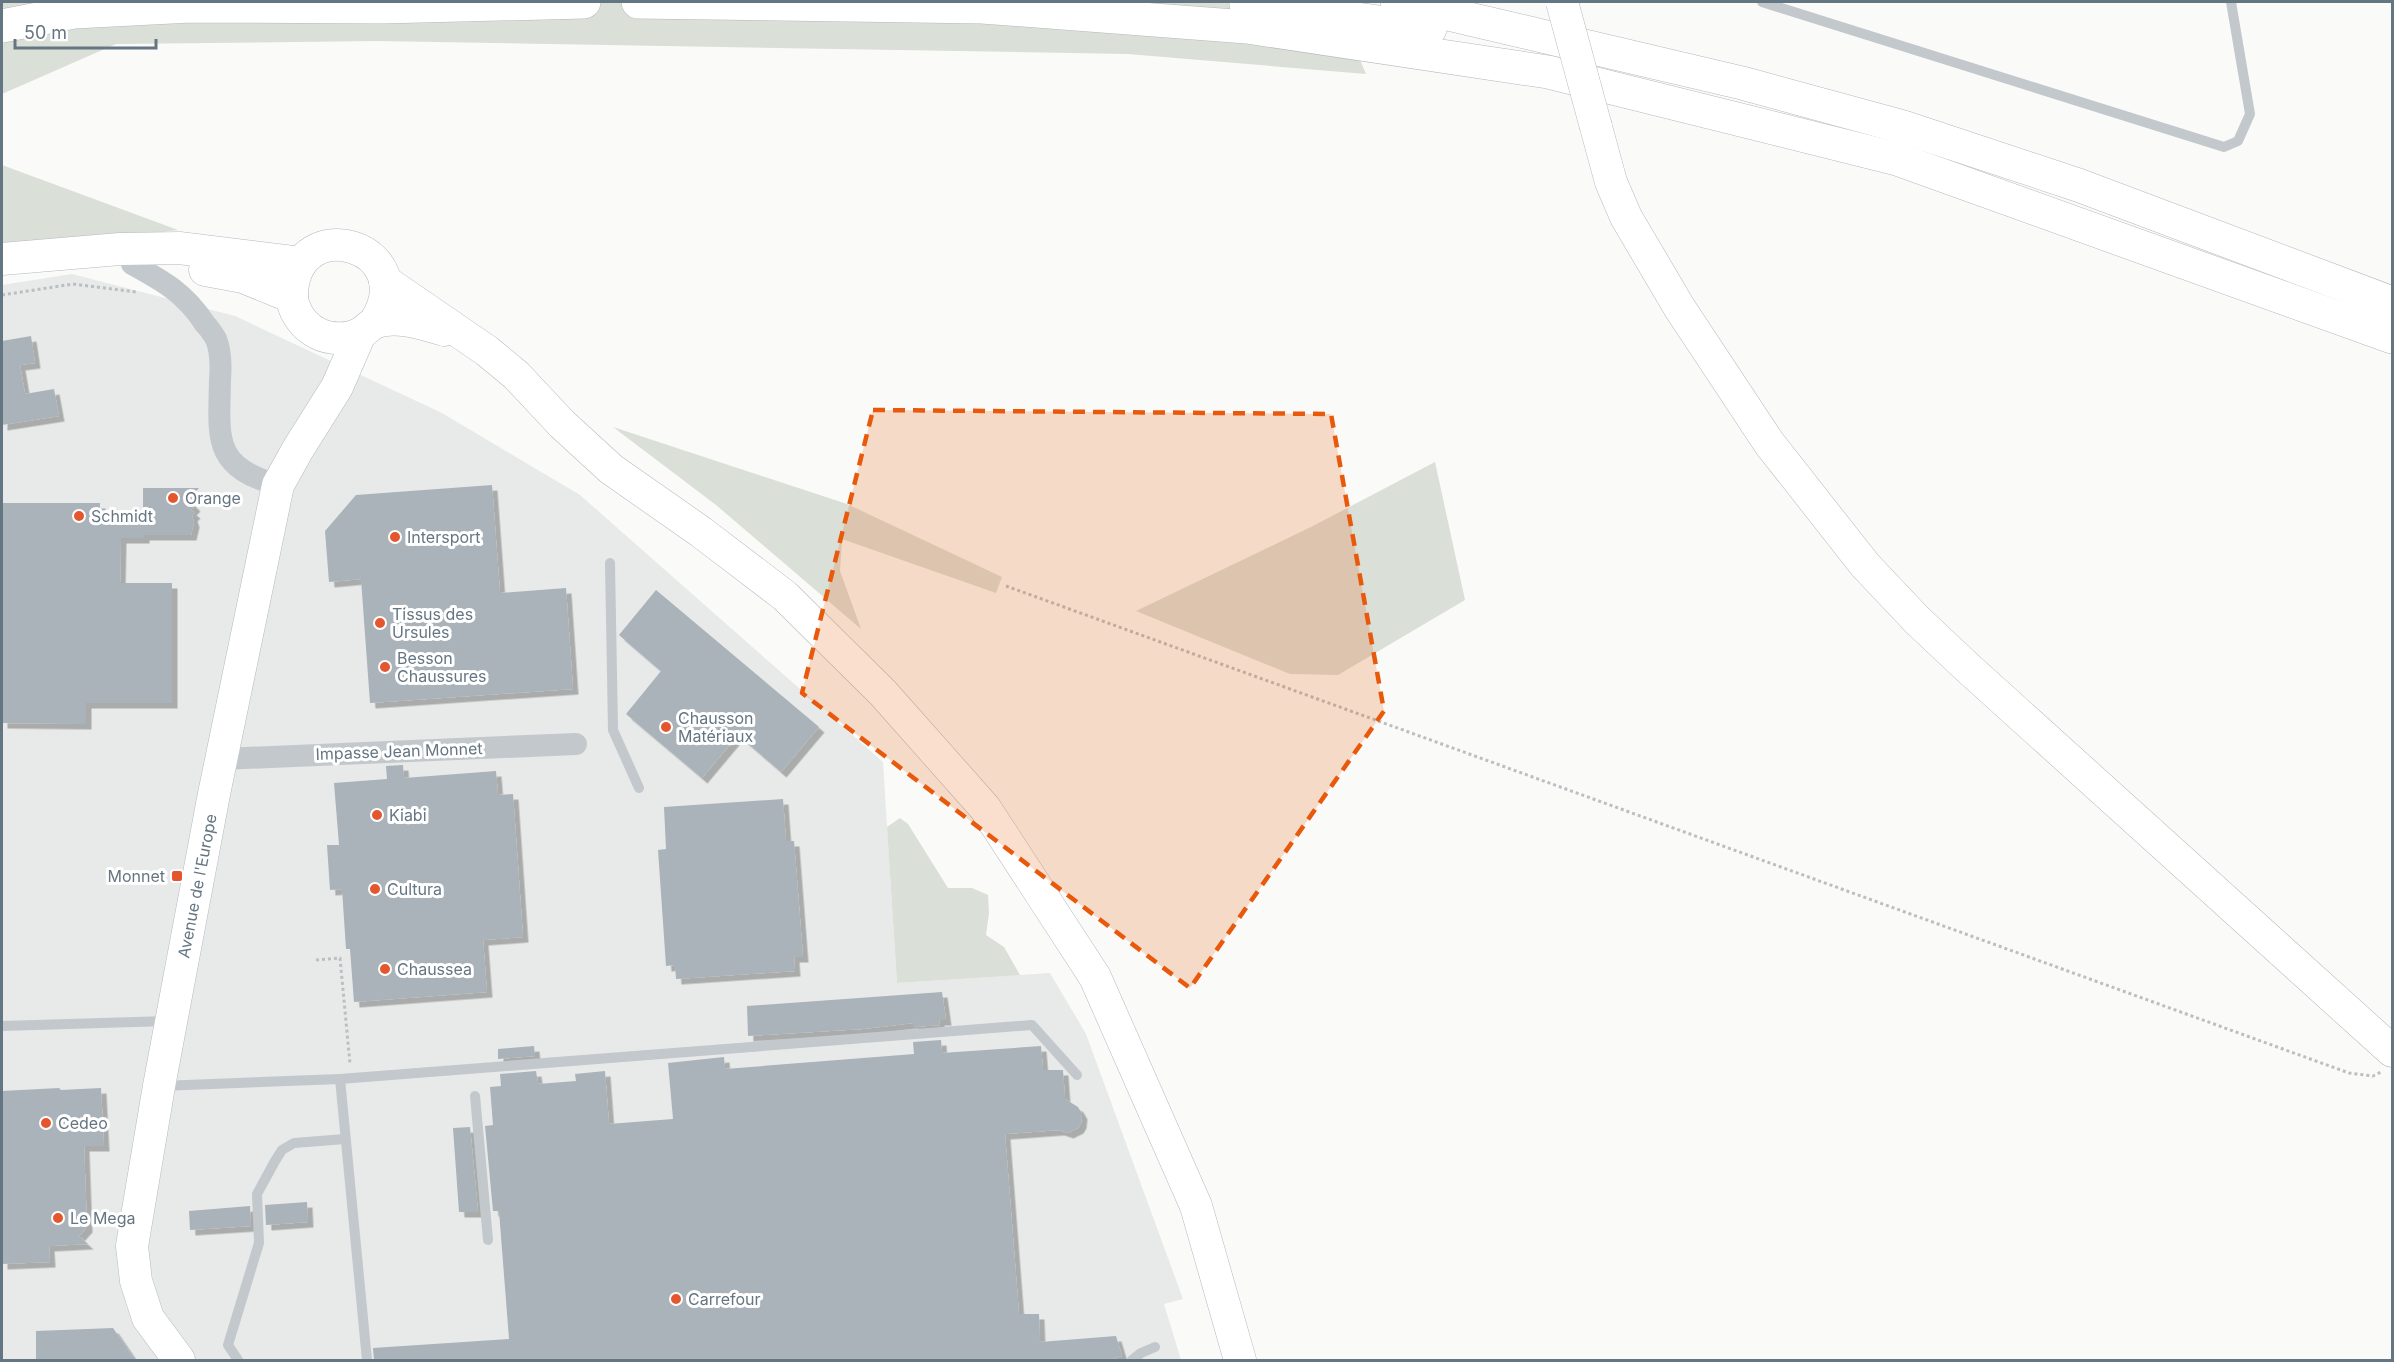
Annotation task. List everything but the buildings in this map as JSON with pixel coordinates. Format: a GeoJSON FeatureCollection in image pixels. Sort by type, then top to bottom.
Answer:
{"type":"FeatureCollection","features":[{"type":"Feature","properties":{"kind":"highway"},"geometry":{"type":"LineString","coordinates":[[2,26],[74,12],[191,6],[382,7],[584,2]]}},
{"type":"Feature","properties":{"kind":"highway"},"geometry":{"type":"LineString","coordinates":[[638,2],[982,7],[1247,27],[1548,72],[1897,159],[2392,337]]}},
{"type":"Feature","properties":{"kind":"highway"},"geometry":{"type":"LineString","coordinates":[[1211,2],[1391,22],[1742,83]]}},
{"type":"Feature","properties":{"kind":"highway"},"geometry":{"type":"LineString","coordinates":[[1397,2],[1742,83],[1903,127],[2078,184],[2392,303]]}},
{"type":"Feature","properties":{"kind":"main road"},"geometry":{"type":"LineString","coordinates":[[1562,2],[1611,182],[1626,217],[1679,307],[1769,443],[1865,565],[1917,620],[2388,1061]]}},
{"type":"Feature","properties":{"kind":"main road"},"geometry":{"type":"LineString","coordinates":[[367,328],[385,303],[385,281],[380,267],[369,255],[356,247],[341,244],[326,245],[312,252],[301,263],[293,279],[292,297],[294,309],[301,319],[319,335],[339,339],[367,328],[410,320],[462,336]]}},
{"type":"Feature","properties":{"kind":"main road"},"geometry":{"type":"LineString","coordinates":[[2,260],[120,249],[179,248],[301,263]]}},
{"type":"Feature","properties":{"kind":"main road"},"geometry":{"type":"LineString","coordinates":[[2,278],[79,266],[132,264],[191,267],[243,277],[292,297]]}},
{"type":"Feature","properties":{"kind":"main road"},"geometry":{"type":"LineString","coordinates":[[385,281],[487,351],[516,375],[569,431],[611,469],[701,532],[785,596],[883,693],[985,808],[1095,977],[1196,1206],[1258,1360]]}},
{"type":"Feature","properties":{"kind":"main road","name":"Avenue de l'Europe"},"geometry":{"type":"LineString","coordinates":[[178,1360],[148,1318],[136,1281],[132,1246],[159,1086],[278,485],[337,387],[367,328]]}},
{"type":"Feature","properties":{"kind":"main road"},"geometry":{"type":"LineString","coordinates":[[319,335],[326,389],[320,413]]}},
{"type":"Feature","properties":{"kind":"main road"},"geometry":{"type":"LineString","coordinates":[[1196,1206],[1240,1360]]}},
{"type":"Feature","properties":{"kind":"street"},"geometry":{"type":"LineString","coordinates":[[132,264],[169,284],[189,301],[216,339],[221,365],[219,413],[222,447],[229,460],[239,468],[278,485]]}},
{"type":"Feature","properties":{"kind":"street","name":"Impasse Jean Monnet"},"geometry":{"type":"LineString","coordinates":[[222,759],[576,744]]}},
{"type":"Feature","properties":{"kind":"lane"},"geometry":{"type":"LineString","coordinates":[[1762,2],[2224,147],[2238,141],[2250,114],[2231,2]]}},
{"type":"Feature","properties":{"kind":"lane"},"geometry":{"type":"LineString","coordinates":[[610,563],[614,730],[639,788]]}},
{"type":"Feature","properties":{"kind":"lane"},"geometry":{"type":"LineString","coordinates":[[2,1026],[172,1021]]}},
{"type":"Feature","properties":{"kind":"lane"},"geometry":{"type":"LineString","coordinates":[[159,1086],[340,1079],[1032,1025],[1077,1075]]}},
{"type":"Feature","properties":{"kind":"lane"},"geometry":{"type":"LineString","coordinates":[[340,1079],[367,1360]]}},
{"type":"Feature","properties":{"kind":"lane"},"geometry":{"type":"LineString","coordinates":[[475,1096],[488,1240]]}},
{"type":"Feature","properties":{"kind":"lane"},"geometry":{"type":"LineString","coordinates":[[238,1360],[228,1345],[259,1243],[257,1194],[282,1150],[294,1143],[345,1139]]}},
{"type":"Feature","properties":{"kind":"lane"},"geometry":{"type":"LineString","coordinates":[[1132,1360],[1155,1347]]}},
{"type":"Feature","properties":{"kind":"path"},"geometry":{"type":"LineString","coordinates":[[2,295],[73,284],[132,290],[142,294]]}},
{"type":"Feature","properties":{"kind":"path"},"geometry":{"type":"LineString","coordinates":[[1006,586],[2349,1073],[2373,1076],[2388,1061]]}},
{"type":"Feature","properties":{"kind":"path"},"geometry":{"type":"LineString","coordinates":[[316,960],[340,958],[352,1078]]}},
{"type":"Feature","properties":{"kind":"highlighted area"},"geometry":{"type":"Polygon","coordinates":[[[873,410],[1331,414],[1384,711],[1190,988],[802,693],[873,410]]]}},
{"type":"Feature","properties":{"kind":"shaded area"},"geometry":{"type":"Polygon","coordinates":[[[2,2],[1335,2],[1366,74],[1128,54],[377,41],[116,44],[2,94],[2,2]]]}},
{"type":"Feature","properties":{"kind":"shaded area"},"geometry":{"type":"Polygon","coordinates":[[[2,165],[178,230],[2,250],[2,165]]]}},
{"type":"Feature","properties":{"kind":"shaded area"},"geometry":{"type":"Polygon","coordinates":[[[72,274],[235,316],[442,413],[580,495],[883,762],[897,983],[1050,973],[1086,1034],[1183,1299],[1164,1304],[1181,1360],[2,1360],[2,285],[72,274]]]}},
{"type":"Feature","properties":{"kind":"shaded area"},"geometry":{"type":"Polygon","coordinates":[[[613,427],[847,504],[1002,577],[996,593],[842,539],[840,571],[861,629],[716,505],[613,427]]]}},
{"type":"Feature","properties":{"kind":"shaded area"},"geometry":{"type":"Polygon","coordinates":[[[1435,462],[1465,600],[1338,675],[1290,674],[1136,611],[1311,527],[1435,462]]]}},
{"type":"Feature","properties":{"kind":"shaded area"},"geometry":{"type":"Polygon","coordinates":[[[900,818],[908,824],[948,888],[972,888],[988,895],[989,913],[986,935],[1004,947],[1020,975],[897,983],[887,827],[900,818]]]}},
{"type":"Feature","properties":{"kind":"place","name":"Orange"},"geometry":{"type":"Point","coordinates":[173,498]}},
{"type":"Feature","properties":{"kind":"place","name":"Schmidt"},"geometry":{"type":"Point","coordinates":[79,516]}},
{"type":"Feature","properties":{"kind":"place","name":"Intersport"},"geometry":{"type":"Point","coordinates":[395,537]}},
{"type":"Feature","properties":{"kind":"place","name":"Tissus des Ursules"},"geometry":{"type":"Point","coordinates":[380,623]}},
{"type":"Feature","properties":{"kind":"place","name":"Besson Chaussures"},"geometry":{"type":"Point","coordinates":[385,667]}},
{"type":"Feature","properties":{"kind":"place","name":"Chausson Matériaux"},"geometry":{"type":"Point","coordinates":[666,727]}},
{"type":"Feature","properties":{"kind":"place","name":"Kiabi"},"geometry":{"type":"Point","coordinates":[377,815]}},
{"type":"Feature","properties":{"kind":"place","name":"Monnet"},"geometry":{"type":"Point","coordinates":[177,876]}},
{"type":"Feature","properties":{"kind":"place","name":"Cultura"},"geometry":{"type":"Point","coordinates":[375,889]}},
{"type":"Feature","properties":{"kind":"place","name":"Chaussea"},"geometry":{"type":"Point","coordinates":[385,969]}},
{"type":"Feature","properties":{"kind":"place","name":"Cedeo"},"geometry":{"type":"Point","coordinates":[46,1123]}},
{"type":"Feature","properties":{"kind":"place","name":"Le Mega"},"geometry":{"type":"Point","coordinates":[58,1218]}},
{"type":"Feature","properties":{"kind":"place","name":"Carrefour"},"geometry":{"type":"Point","coordinates":[676,1299]}}]}
